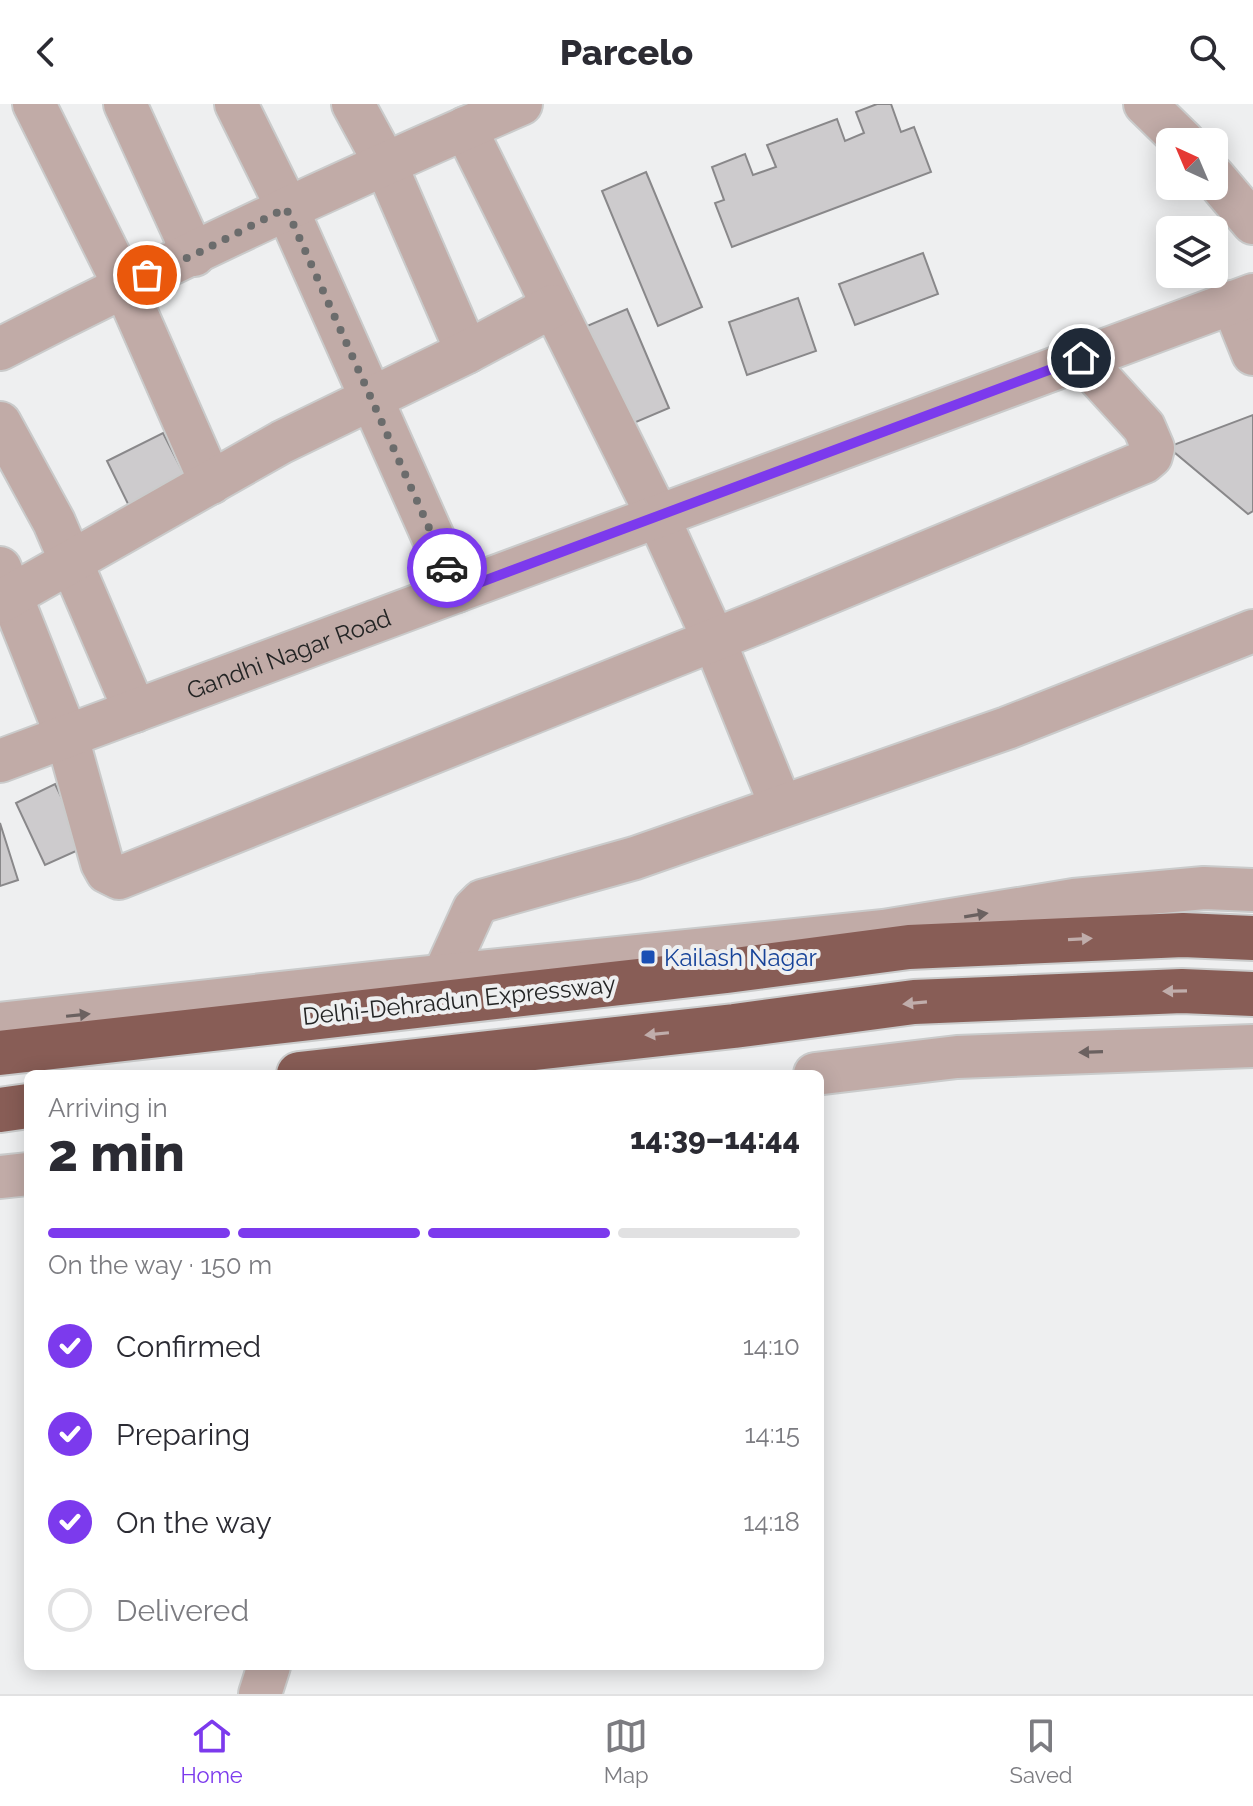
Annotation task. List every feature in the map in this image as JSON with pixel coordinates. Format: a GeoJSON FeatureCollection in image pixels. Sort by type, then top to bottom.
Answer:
{"type":"FeatureCollection","features":[{"type":"Feature","properties":{"kind":"highway","name":"Delhi-Dehradun Expressway"},"geometry":{"type":"LineString","coordinates":[[0,1053],[727,971],[909,947],[1183,935],[1253,938]]}},
{"type":"Feature","properties":{"kind":"highway"},"geometry":{"type":"LineString","coordinates":[[335,1070],[734,1026],[914,1002],[1182,991],[1253,994]]}},
{"type":"Feature","properties":{"kind":"highway"},"geometry":{"type":"LineString","coordinates":[[0,1110],[24,1107]]}},
{"type":"Feature","properties":{"kind":"street"},"geometry":{"type":"LineString","coordinates":[[34,104],[124,285],[211,483]]}},
{"type":"Feature","properties":{"kind":"street"},"geometry":{"type":"LineString","coordinates":[[125,104],[194,255]]}},
{"type":"Feature","properties":{"kind":"street"},"geometry":{"type":"LineString","coordinates":[[236,104],[286,208],[457,591]]}},
{"type":"Feature","properties":{"kind":"street"},"geometry":{"type":"LineString","coordinates":[[353,104],[385,163],[467,352]]}},
{"type":"Feature","properties":{"kind":"street"},"geometry":{"type":"LineString","coordinates":[[0,349],[124,285],[194,255],[286,208],[521,104]]}},
{"type":"Feature","properties":{"kind":"street"},"geometry":{"type":"LineString","coordinates":[[1145,104],[1170,128]]}},
{"type":"Feature","properties":{"kind":"street"},"geometry":{"type":"LineString","coordinates":[[465,128],[658,517],[714,640],[781,806]]}},
{"type":"Feature","properties":{"kind":"street"},"geometry":{"type":"LineString","coordinates":[[1228,194],[1253,223]]}},
{"type":"Feature","properties":{"kind":"street"},"geometry":{"type":"LineString","coordinates":[[1243,298],[1253,354]]}},
{"type":"Feature","properties":{"kind":"street","name":"Gandhi Nagar Road"},"geometry":{"type":"LineString","coordinates":[[0,761],[1243,298]]}},
{"type":"Feature","properties":{"kind":"street"},"geometry":{"type":"LineString","coordinates":[[553,306],[467,352],[282,442],[73,563],[4,589],[67,737],[107,872],[119,878],[714,640],[1144,462],[1151,456],[1152,441],[1144,427],[1081,358]]}},
{"type":"Feature","properties":{"kind":"street"},"geometry":{"type":"LineString","coordinates":[[0,423],[73,563],[135,711]]}},
{"type":"Feature","properties":{"kind":"street"},"geometry":{"type":"LineString","coordinates":[[444,975],[474,909],[482,901],[635,858],[1007,728],[1253,631]]}},
{"type":"Feature","properties":{"kind":"street"},"geometry":{"type":"LineString","coordinates":[[0,1024],[884,931],[1074,900],[1204,888],[1253,890]]}},
{"type":"Feature","properties":{"kind":"street"},"geometry":{"type":"LineString","coordinates":[[824,1073],[957,1057],[1253,1046]]}},
{"type":"Feature","properties":{"kind":"street"},"geometry":{"type":"LineString","coordinates":[[0,1177],[24,1174]]}},
{"type":"Feature","properties":{"kind":"street"},"geometry":{"type":"LineString","coordinates":[[260,1694],[268,1670]]}},
{"type":"Feature","properties":{"kind":"building"},"geometry":{"type":"Polygon","coordinates":[[[877,104],[891,104],[901,132],[914,127],[931,172],[732,247],[715,203],[724,200],[712,167],[745,154],[753,175],[776,167],[767,145],[837,119],[845,141],[864,133],[856,112],[877,104]]]}},
{"type":"Feature","properties":{"kind":"building"},"geometry":{"type":"Polygon","coordinates":[[[646,172],[702,307],[658,326],[602,191],[646,172]]]}},
{"type":"Feature","properties":{"kind":"building"},"geometry":{"type":"Polygon","coordinates":[[[923,253],[938,294],[855,325],[839,284],[923,253]]]}},
{"type":"Feature","properties":{"kind":"building"},"geometry":{"type":"Polygon","coordinates":[[[798,298],[816,351],[747,375],[729,322],[798,298]]]}},
{"type":"Feature","properties":{"kind":"building"},"geometry":{"type":"Polygon","coordinates":[[[627,309],[669,408],[629,425],[587,326],[627,309]]]}},
{"type":"Feature","properties":{"kind":"building"},"geometry":{"type":"Polygon","coordinates":[[[1253,415],[1253,511],[1248,514],[1168,447],[1253,415]]]}},
{"type":"Feature","properties":{"kind":"building"},"geometry":{"type":"Polygon","coordinates":[[[163,433],[189,484],[132,512],[107,461],[163,433]]]}},
{"type":"Feature","properties":{"kind":"building"},"geometry":{"type":"Polygon","coordinates":[[[55,784],[85,847],[45,865],[16,803],[55,784]]]}},
{"type":"Feature","properties":{"kind":"building"},"geometry":{"type":"Polygon","coordinates":[[[0,823],[18,880],[0,886],[0,823]]]}},
{"type":"Feature","properties":{"kind":"way so far"},"geometry":{"type":"LineString","coordinates":[[147,275],[286,208],[447,568]]}},
{"type":"Feature","properties":{"kind":"place","name":"Kailash Nagar"},"geometry":{"type":"Point","coordinates":[648,957]}},
{"type":"Feature","properties":{"kind":"route"},"geometry":{"type":"LineString","coordinates":[[447,568],[457,591],[1081,358]]}}]}
